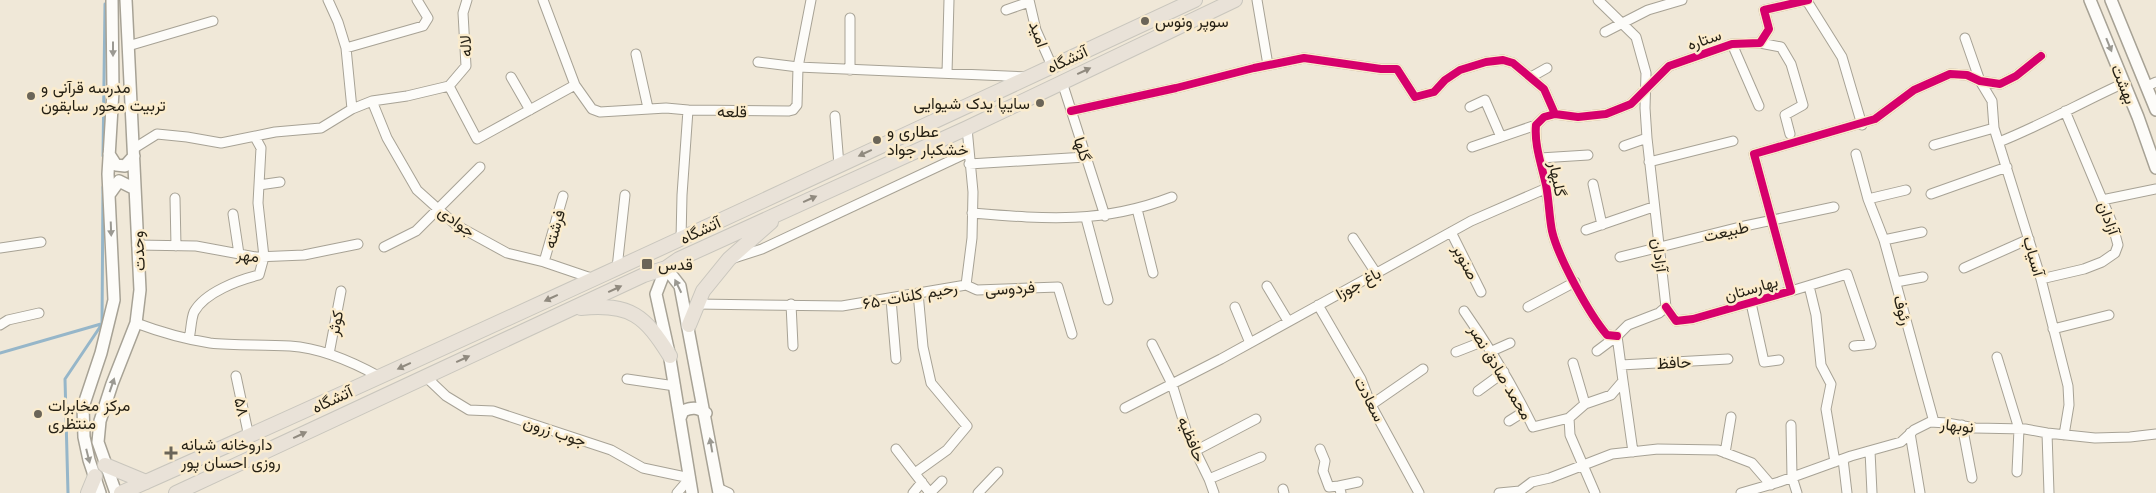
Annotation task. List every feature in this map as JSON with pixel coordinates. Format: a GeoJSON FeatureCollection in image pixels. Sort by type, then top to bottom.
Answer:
{"type":"FeatureCollection","features":[{"type":"Feature","properties":{"kind":"main road","name":"وحدت"},"geometry":{"type":"LineString","coordinates":[[100,493],[84,437],[82,407],[101,353],[114,300],[109,195],[109,154],[113,91],[112,0]]}},
{"type":"Feature","properties":{"kind":"main road","name":"وحدت"},"geometry":{"type":"LineString","coordinates":[[116,493],[98,442],[100,421],[136,324],[140,290],[126,0]]}},
{"type":"Feature","properties":{"kind":"main road"},"geometry":{"type":"LineString","coordinates":[[1196,0],[1204,14]]}},
{"type":"Feature","properties":{"kind":"main road","name":"آتشگاه"},"geometry":{"type":"LineString","coordinates":[[121,493],[660,249],[1030,77],[1178,4],[1196,0]]}},
{"type":"Feature","properties":{"kind":"main road","name":"آتشگاه"},"geometry":{"type":"LineString","coordinates":[[176,493],[644,275],[666,268],[679,259],[967,128],[1235,0]]}},
{"type":"Feature","properties":{"kind":"main road","name":"بهشت"},"geometry":{"type":"LineString","coordinates":[[2090,0],[2156,168]]}},
{"type":"Feature","properties":{"kind":"main road","name":"بهشت"},"geometry":{"type":"LineString","coordinates":[[2111,0],[2152,84],[2156,110]]}},
{"type":"Feature","properties":{"kind":"main road"},"geometry":{"type":"LineString","coordinates":[[109,154],[116,165],[124,166],[133,152]]}},
{"type":"Feature","properties":{"kind":"main road"},"geometry":{"type":"LineString","coordinates":[[109,195],[119,181],[135,189]]}},
{"type":"Feature","properties":{"kind":"main road"},"geometry":{"type":"LineString","coordinates":[[689,325],[696,304],[703,291],[730,259],[784,211]]}},
{"type":"Feature","properties":{"kind":"main road"},"geometry":{"type":"LineString","coordinates":[[660,249],[666,268],[680,286],[706,413],[719,490]]}},
{"type":"Feature","properties":{"kind":"main road"},"geometry":{"type":"LineString","coordinates":[[666,268],[656,294],[670,356],[692,493]]}},
{"type":"Feature","properties":{"kind":"main road"},"geometry":{"type":"LineString","coordinates":[[571,309],[597,307],[621,309],[642,318],[657,335],[670,356]]}},
{"type":"Feature","properties":{"kind":"main road"},"geometry":{"type":"LineString","coordinates":[[680,418],[683,411],[690,408],[699,408],[706,413]]}},
{"type":"Feature","properties":{"kind":"main road"},"geometry":{"type":"LineString","coordinates":[[105,466],[146,482]]}},
{"type":"Feature","properties":{"kind":"main road"},"geometry":{"type":"LineString","coordinates":[[88,493],[95,476]]}},
{"type":"Feature","properties":{"kind":"street"},"geometry":{"type":"LineString","coordinates":[[328,0],[338,22],[346,48],[352,109]]}},
{"type":"Feature","properties":{"kind":"street"},"geometry":{"type":"LineString","coordinates":[[346,48],[423,26],[428,18],[417,0]]}},
{"type":"Feature","properties":{"kind":"street","name":"لاله"},"geometry":{"type":"LineString","coordinates":[[449,86],[466,66],[463,13],[467,0]]}},
{"type":"Feature","properties":{"kind":"street"},"geometry":{"type":"LineString","coordinates":[[542,0],[576,85],[592,109],[600,112],[648,108],[688,110],[681,239]]}},
{"type":"Feature","properties":{"kind":"street","name":"قلعه"},"geometry":{"type":"LineString","coordinates":[[688,110],[788,112],[793,110],[797,105],[798,68],[811,0]]}},
{"type":"Feature","properties":{"kind":"street"},"geometry":{"type":"LineString","coordinates":[[947,73],[948,0]]}},
{"type":"Feature","properties":{"kind":"street"},"geometry":{"type":"LineString","coordinates":[[1257,0],[1268,65]]}},
{"type":"Feature","properties":{"kind":"street","name":"آزادان"},"geometry":{"type":"LineString","coordinates":[[1598,0],[1636,37],[1646,73],[1649,162],[1666,307]]}},
{"type":"Feature","properties":{"kind":"street"},"geometry":{"type":"LineString","coordinates":[[1605,32],[1648,10],[1682,0]]}},
{"type":"Feature","properties":{"kind":"street"},"geometry":{"type":"LineString","coordinates":[[1006,10],[1029,1]]}},
{"type":"Feature","properties":{"kind":"street","name":"امید"},"geometry":{"type":"LineString","coordinates":[[1029,1],[1036,30],[1052,66]]}},
{"type":"Feature","properties":{"kind":"street"},"geometry":{"type":"LineString","coordinates":[[1760,43],[1768,29],[1764,10],[1807,1],[1842,58],[1862,124],[1875,120],[1914,90],[1950,74],[1967,75],[1980,81],[2000,84],[2016,76],[2041,56]]}},
{"type":"Feature","properties":{"kind":"street"},"geometry":{"type":"LineString","coordinates":[[850,18],[850,70]]}},
{"type":"Feature","properties":{"kind":"street"},"geometry":{"type":"LineString","coordinates":[[128,46],[213,21]]}},
{"type":"Feature","properties":{"kind":"street","name":"آسیاب"},"geometry":{"type":"LineString","coordinates":[[1965,38],[1980,81],[1992,101],[1994,128],[2041,279],[2068,386],[2069,405],[2064,435]]}},
{"type":"Feature","properties":{"kind":"street","name":"ستاره"},"geometry":{"type":"LineString","coordinates":[[1646,90],[1669,66],[1732,44],[1760,43],[1781,47],[1791,64],[1803,104],[1785,115],[1790,134]]}},
{"type":"Feature","properties":{"kind":"street"},"geometry":{"type":"LineString","coordinates":[[1732,44],[1759,106]]}},
{"type":"Feature","properties":{"kind":"street"},"geometry":{"type":"LineString","coordinates":[[636,54],[648,108]]}},
{"type":"Feature","properties":{"kind":"street"},"geometry":{"type":"LineString","coordinates":[[1071,111],[1304,58],[1381,69],[1397,69],[1415,97],[1434,92],[1445,80],[1460,70],[1486,62],[1503,60],[1513,63],[1544,89],[1555,114]]}},
{"type":"Feature","properties":{"kind":"street"},"geometry":{"type":"LineString","coordinates":[[758,62],[798,68],[1030,77]]}},
{"type":"Feature","properties":{"kind":"street"},"geometry":{"type":"LineString","coordinates":[[1530,77],[1547,68]]}},
{"type":"Feature","properties":{"kind":"street"},"geometry":{"type":"LineString","coordinates":[[511,77],[530,110]]}},
{"type":"Feature","properties":{"kind":"street","name":"گلها"},"geometry":{"type":"LineString","coordinates":[[1062,82],[1105,216]]}},
{"type":"Feature","properties":{"kind":"street"},"geometry":{"type":"LineString","coordinates":[[1999,142],[2031,129],[2064,110],[2124,83]]}},
{"type":"Feature","properties":{"kind":"street"},"geometry":{"type":"LineString","coordinates":[[133,152],[157,134],[220,143],[275,132],[321,128],[352,109],[372,100],[408,96],[449,86],[477,139],[576,85]]}},
{"type":"Feature","properties":{"kind":"street"},"geometry":{"type":"LineString","coordinates":[[1472,147],[1536,125],[1544,117],[1555,114],[1578,117],[1606,114],[1631,104],[1646,90]]}},
{"type":"Feature","properties":{"kind":"street","name":"جوادی"},"geometry":{"type":"LineString","coordinates":[[372,100],[387,138],[417,190],[456,225],[507,253],[544,262],[594,279]]}},
{"type":"Feature","properties":{"kind":"street"},"geometry":{"type":"LineString","coordinates":[[1470,107],[1485,100],[1501,137]]}},
{"type":"Feature","properties":{"kind":"street","name":"آزادان"},"geometry":{"type":"LineString","coordinates":[[2041,279],[2084,269],[2102,262],[2115,253],[2118,244],[2102,200],[2064,110]]}},
{"type":"Feature","properties":{"kind":"street"},"geometry":{"type":"LineString","coordinates":[[835,116],[839,165]]}},
{"type":"Feature","properties":{"kind":"street","name":"بهارستان"},"geometry":{"type":"LineString","coordinates":[[1666,307],[1676,321],[1693,319],[1791,291],[1754,154],[1862,124]]}},
{"type":"Feature","properties":{"kind":"street","name":"گلبهار"},"geometry":{"type":"LineString","coordinates":[[1536,125],[1535,134],[1547,188],[1552,231],[1558,251],[1597,323],[1607,335],[1617,336]]}},
{"type":"Feature","properties":{"kind":"street","name":"۶۵-رحیم کلنات"},"geometry":{"type":"LineString","coordinates":[[696,304],[842,306],[966,285],[972,238],[973,192],[967,128]]}},
{"type":"Feature","properties":{"kind":"street"},"geometry":{"type":"LineString","coordinates":[[1934,145],[1994,128]]}},
{"type":"Feature","properties":{"kind":"street"},"geometry":{"type":"LineString","coordinates":[[189,339],[194,312],[210,295],[241,280],[259,275],[264,257],[258,203],[261,148],[255,137]]}},
{"type":"Feature","properties":{"kind":"street"},"geometry":{"type":"LineString","coordinates":[[1624,146],[1647,138]]}},
{"type":"Feature","properties":{"kind":"street"},"geometry":{"type":"LineString","coordinates":[[1649,162],[1733,141]]}},
{"type":"Feature","properties":{"kind":"street"},"geometry":{"type":"LineString","coordinates":[[730,259],[762,249],[968,152]]}},
{"type":"Feature","properties":{"kind":"street","name":"رئوف"},"geometry":{"type":"LineString","coordinates":[[1856,154],[1868,199],[1884,240],[1934,422]]}},
{"type":"Feature","properties":{"kind":"street"},"geometry":{"type":"LineString","coordinates":[[1540,158],[1588,155]]}},
{"type":"Feature","properties":{"kind":"street"},"geometry":{"type":"LineString","coordinates":[[970,164],[1086,158]]}},
{"type":"Feature","properties":{"kind":"street"},"geometry":{"type":"LineString","coordinates":[[384,247],[416,231],[440,210],[480,167]]}},
{"type":"Feature","properties":{"kind":"street"},"geometry":{"type":"LineString","coordinates":[[1931,194],[2007,167]]}},
{"type":"Feature","properties":{"kind":"street"},"geometry":{"type":"LineString","coordinates":[[259,185],[280,182]]}},
{"type":"Feature","properties":{"kind":"street"},"geometry":{"type":"LineString","coordinates":[[1593,184],[1602,225]]}},
{"type":"Feature","properties":{"kind":"street","name":"باغ جوزا"},"geometry":{"type":"LineString","coordinates":[[1124,408],[1250,343],[1451,232],[1503,206],[1547,188]]}},
{"type":"Feature","properties":{"kind":"street"},"geometry":{"type":"LineString","coordinates":[[2102,200],[2156,189]]}},
{"type":"Feature","properties":{"kind":"street"},"geometry":{"type":"LineString","coordinates":[[1868,199],[1906,190]]}},
{"type":"Feature","properties":{"kind":"street"},"geometry":{"type":"LineString","coordinates":[[617,268],[625,195]]}},
{"type":"Feature","properties":{"kind":"street","name":"فرشته"},"geometry":{"type":"LineString","coordinates":[[544,262],[563,196]]}},
{"type":"Feature","properties":{"kind":"street"},"geometry":{"type":"LineString","coordinates":[[972,213],[1037,218],[1086,218],[1137,209],[1172,197]]}},
{"type":"Feature","properties":{"kind":"street"},"geometry":{"type":"LineString","coordinates":[[175,198],[176,246]]}},
{"type":"Feature","properties":{"kind":"street"},"geometry":{"type":"LineString","coordinates":[[1586,230],[1653,207]]}},
{"type":"Feature","properties":{"kind":"street","name":"طبیعت"},"geometry":{"type":"LineString","coordinates":[[1620,257],[1659,246],[1834,208]]}},
{"type":"Feature","properties":{"kind":"street"},"geometry":{"type":"LineString","coordinates":[[1137,209],[1153,273]]}},
{"type":"Feature","properties":{"kind":"street"},"geometry":{"type":"LineString","coordinates":[[233,214],[239,254]]}},
{"type":"Feature","properties":{"kind":"street"},"geometry":{"type":"LineString","coordinates":[[1086,218],[1108,300]]}},
{"type":"Feature","properties":{"kind":"street","name":"صنوبر"},"geometry":{"type":"LineString","coordinates":[[1451,232],[1482,292]]}},
{"type":"Feature","properties":{"kind":"street"},"geometry":{"type":"LineString","coordinates":[[1884,240],[1922,232]]}},
{"type":"Feature","properties":{"kind":"street"},"geometry":{"type":"LineString","coordinates":[[1353,238],[1376,274]]}},
{"type":"Feature","properties":{"kind":"street"},"geometry":{"type":"LineString","coordinates":[[1964,268],[2029,240]]}},
{"type":"Feature","properties":{"kind":"street"},"geometry":{"type":"LineString","coordinates":[[0,248],[41,242]]}},
{"type":"Feature","properties":{"kind":"street","name":"مهر"},"geometry":{"type":"LineString","coordinates":[[138,245],[196,246],[264,257],[304,255],[358,244]]}},
{"type":"Feature","properties":{"kind":"street"},"geometry":{"type":"LineString","coordinates":[[1791,291],[1847,274],[1871,344],[1854,346]]}},
{"type":"Feature","properties":{"kind":"street"},"geometry":{"type":"LineString","coordinates":[[1896,282],[1923,277]]}},
{"type":"Feature","properties":{"kind":"street"},"geometry":{"type":"LineString","coordinates":[[1528,307],[1575,282]]}},
{"type":"Feature","properties":{"kind":"street","name":"فردوسی"},"geometry":{"type":"LineString","coordinates":[[966,285],[977,290],[1055,286],[1060,290],[1072,334]]}},
{"type":"Feature","properties":{"kind":"street"},"geometry":{"type":"LineString","coordinates":[[1267,286],[1288,322]]}},
{"type":"Feature","properties":{"kind":"street"},"geometry":{"type":"LineString","coordinates":[[1809,286],[1816,316],[1821,365],[1831,384],[1826,410],[1847,493]]}},
{"type":"Feature","properties":{"kind":"street","name":"کوثر"},"geometry":{"type":"LineString","coordinates":[[329,354],[341,292]]}},
{"type":"Feature","properties":{"kind":"street"},"geometry":{"type":"LineString","coordinates":[[915,473],[947,450],[967,426],[931,383],[923,347],[918,293]]}},
{"type":"Feature","properties":{"kind":"street"},"geometry":{"type":"LineString","coordinates":[[890,299],[896,359]]}},
{"type":"Feature","properties":{"kind":"street"},"geometry":{"type":"LineString","coordinates":[[1751,303],[1764,362],[1780,360]]}},
{"type":"Feature","properties":{"kind":"street"},"geometry":{"type":"LineString","coordinates":[[791,304],[793,346]]}},
{"type":"Feature","properties":{"kind":"street","name":"سعادت"},"geometry":{"type":"LineString","coordinates":[[1318,305],[1361,380],[1371,405],[1409,471],[1419,493]]}},
{"type":"Feature","properties":{"kind":"street"},"geometry":{"type":"LineString","coordinates":[[1235,307],[1250,343]]}},
{"type":"Feature","properties":{"kind":"street"},"geometry":{"type":"LineString","coordinates":[[1598,351],[1628,325],[1659,313],[1666,307]]}},
{"type":"Feature","properties":{"kind":"street","name":"محمد صادق نصر"},"geometry":{"type":"LineString","coordinates":[[1464,311],[1492,351],[1533,427],[1570,418]]}},
{"type":"Feature","properties":{"kind":"street"},"geometry":{"type":"LineString","coordinates":[[0,325],[8,320],[39,313]]}},
{"type":"Feature","properties":{"kind":"street"},"geometry":{"type":"LineString","coordinates":[[2053,329],[2109,314]]}},
{"type":"Feature","properties":{"kind":"street"},"geometry":{"type":"LineString","coordinates":[[136,324],[172,336],[211,343],[292,346],[329,354],[358,364],[380,377]]}},
{"type":"Feature","properties":{"kind":"street"},"geometry":{"type":"LineString","coordinates":[[1617,336],[1633,452]]}},
{"type":"Feature","properties":{"kind":"street"},"geometry":{"type":"LineString","coordinates":[[1456,352],[1484,341]]}},
{"type":"Feature","properties":{"kind":"street"},"geometry":{"type":"LineString","coordinates":[[1492,351],[1510,342]]}},
{"type":"Feature","properties":{"kind":"street","name":"حافظیه"},"geometry":{"type":"LineString","coordinates":[[1152,344],[1172,384],[1188,436],[1210,479],[1214,493]]}},
{"type":"Feature","properties":{"kind":"street"},"geometry":{"type":"LineString","coordinates":[[1998,357],[2019,429],[2017,472]]}},
{"type":"Feature","properties":{"kind":"street","name":"حافظ"},"geometry":{"type":"LineString","coordinates":[[1620,365],[1728,358]]}},
{"type":"Feature","properties":{"kind":"street"},"geometry":{"type":"LineString","coordinates":[[1572,362],[1585,404]]}},
{"type":"Feature","properties":{"kind":"street"},"geometry":{"type":"LineString","coordinates":[[1371,405],[1423,369]]}},
{"type":"Feature","properties":{"kind":"street"},"geometry":{"type":"LineString","coordinates":[[1478,391],[1504,372]]}},
{"type":"Feature","properties":{"kind":"street","name":"۵۸"},"geometry":{"type":"LineString","coordinates":[[236,376],[248,437]]}},
{"type":"Feature","properties":{"kind":"street","name":"جوب زرون"},"geometry":{"type":"LineString","coordinates":[[426,377],[446,396],[469,410],[494,411],[611,450],[643,468],[690,478]]}},
{"type":"Feature","properties":{"kind":"street"},"geometry":{"type":"LineString","coordinates":[[628,379],[675,386]]}},
{"type":"Feature","properties":{"kind":"street"},"geometry":{"type":"LineString","coordinates":[[1595,493],[1570,435],[1570,418],[1585,404],[1610,395],[1623,381]]}},
{"type":"Feature","properties":{"kind":"street"},"geometry":{"type":"LineString","coordinates":[[1509,421],[1525,411]]}},
{"type":"Feature","properties":{"kind":"street"},"geometry":{"type":"LineString","coordinates":[[1725,453],[1731,418]]}},
{"type":"Feature","properties":{"kind":"street"},"geometry":{"type":"LineString","coordinates":[[1195,451],[1256,419]]}},
{"type":"Feature","properties":{"kind":"street","name":"نوبهار"},"geometry":{"type":"LineString","coordinates":[[1745,493],[1839,460],[1901,442],[1910,433],[1930,422],[1975,428],[2019,429],[2095,438],[2156,434]]}},
{"type":"Feature","properties":{"kind":"street"},"geometry":{"type":"LineString","coordinates":[[1791,425],[1792,478],[1797,493]]}},
{"type":"Feature","properties":{"kind":"street"},"geometry":{"type":"LineString","coordinates":[[1962,425],[1972,478]]}},
{"type":"Feature","properties":{"kind":"street"},"geometry":{"type":"LineString","coordinates":[[1910,433],[1920,493]]}},
{"type":"Feature","properties":{"kind":"street"},"geometry":{"type":"LineString","coordinates":[[2047,433],[2049,493]]}},
{"type":"Feature","properties":{"kind":"street"},"geometry":{"type":"LineString","coordinates":[[1320,448],[1325,461],[1323,471],[1330,487],[1340,489],[1358,482]]}},
{"type":"Feature","properties":{"kind":"street"},"geometry":{"type":"LineString","coordinates":[[896,449],[930,493],[942,481]]}},
{"type":"Feature","properties":{"kind":"street"},"geometry":{"type":"LineString","coordinates":[[1499,493],[1520,491],[1532,482],[1550,478],[1612,454],[1658,449],[1718,450],[1752,463],[1771,485]]}},
{"type":"Feature","properties":{"kind":"street"},"geometry":{"type":"LineString","coordinates":[[1870,451],[1872,493]]}},
{"type":"Feature","properties":{"kind":"street"},"geometry":{"type":"LineString","coordinates":[[1210,479],[1260,457]]}},
{"type":"Feature","properties":{"kind":"street"},"geometry":{"type":"LineString","coordinates":[[978,493],[998,472]]}},
{"type":"Feature","properties":{"kind":"street"},"geometry":{"type":"LineString","coordinates":[[677,493],[690,478]]}},
{"type":"Feature","properties":{"kind":"street"},"geometry":{"type":"LineString","coordinates":[[913,493],[922,482]]}},
{"type":"Feature","properties":{"kind":"street"},"geometry":{"type":"LineString","coordinates":[[986,484],[991,493]]}},
{"type":"Feature","properties":{"kind":"street"},"geometry":{"type":"LineString","coordinates":[[719,490],[729,493]]}},
{"type":"Feature","properties":{"kind":"waterway"},"geometry":{"type":"LineString","coordinates":[[103,156],[105,4]]}},
{"type":"Feature","properties":{"kind":"waterway"},"geometry":{"type":"LineString","coordinates":[[68,493],[65,379],[102,324],[103,187]]}},
{"type":"Feature","properties":{"kind":"waterway"},"geometry":{"type":"LineString","coordinates":[[0,353],[101,324]]}},
{"type":"Feature","properties":{"kind":"cycle path"},"geometry":{"type":"LineString","coordinates":[[1617,336],[1607,335],[1592,314],[1567,270],[1555,242],[1546,185],[1537,148],[1536,125],[1544,117],[1555,114],[1578,117],[1606,114],[1631,104],[1669,66],[1732,44],[1760,43],[1769,29],[1764,10],[1808,0]]}},
{"type":"Feature","properties":{"kind":"cycle path"},"geometry":{"type":"LineString","coordinates":[[1666,307],[1676,321],[1693,319],[1791,291],[1754,154],[1875,119],[1914,90],[1950,74],[1967,75],[1980,81],[2000,84],[2016,76],[2041,56]]}},
{"type":"Feature","properties":{"kind":"cycle path"},"geometry":{"type":"LineString","coordinates":[[1071,111],[1304,58],[1381,69],[1397,69],[1415,97],[1434,92],[1445,80],[1460,70],[1486,62],[1503,60],[1513,63],[1544,89],[1555,114]]}},
{"type":"Feature","properties":{"kind":"place","name":"سوپر ونوس"},"geometry":{"type":"Point","coordinates":[1145,21]}},
{"type":"Feature","properties":{"kind":"place","name":"مدرسه قرآنی و تربیت محور سابقون"},"geometry":{"type":"Point","coordinates":[31,96]}},
{"type":"Feature","properties":{"kind":"place","name":"سایپا یدک شیوایی"},"geometry":{"type":"Point","coordinates":[1040,103]}},
{"type":"Feature","properties":{"kind":"place","name":"عطاری و خشکبار جواد"},"geometry":{"type":"Point","coordinates":[877,140]}},
{"type":"Feature","properties":{"kind":"place","name":"قدس"},"geometry":{"type":"Point","coordinates":[647,264]}},
{"type":"Feature","properties":{"kind":"place","name":"مرکز مخابرات منتظری"},"geometry":{"type":"Point","coordinates":[38,414]}},
{"type":"Feature","properties":{"kind":"place","name":"داروخانه شبانه روزی احسان پور"},"geometry":{"type":"Point","coordinates":[171,453]}}]}
